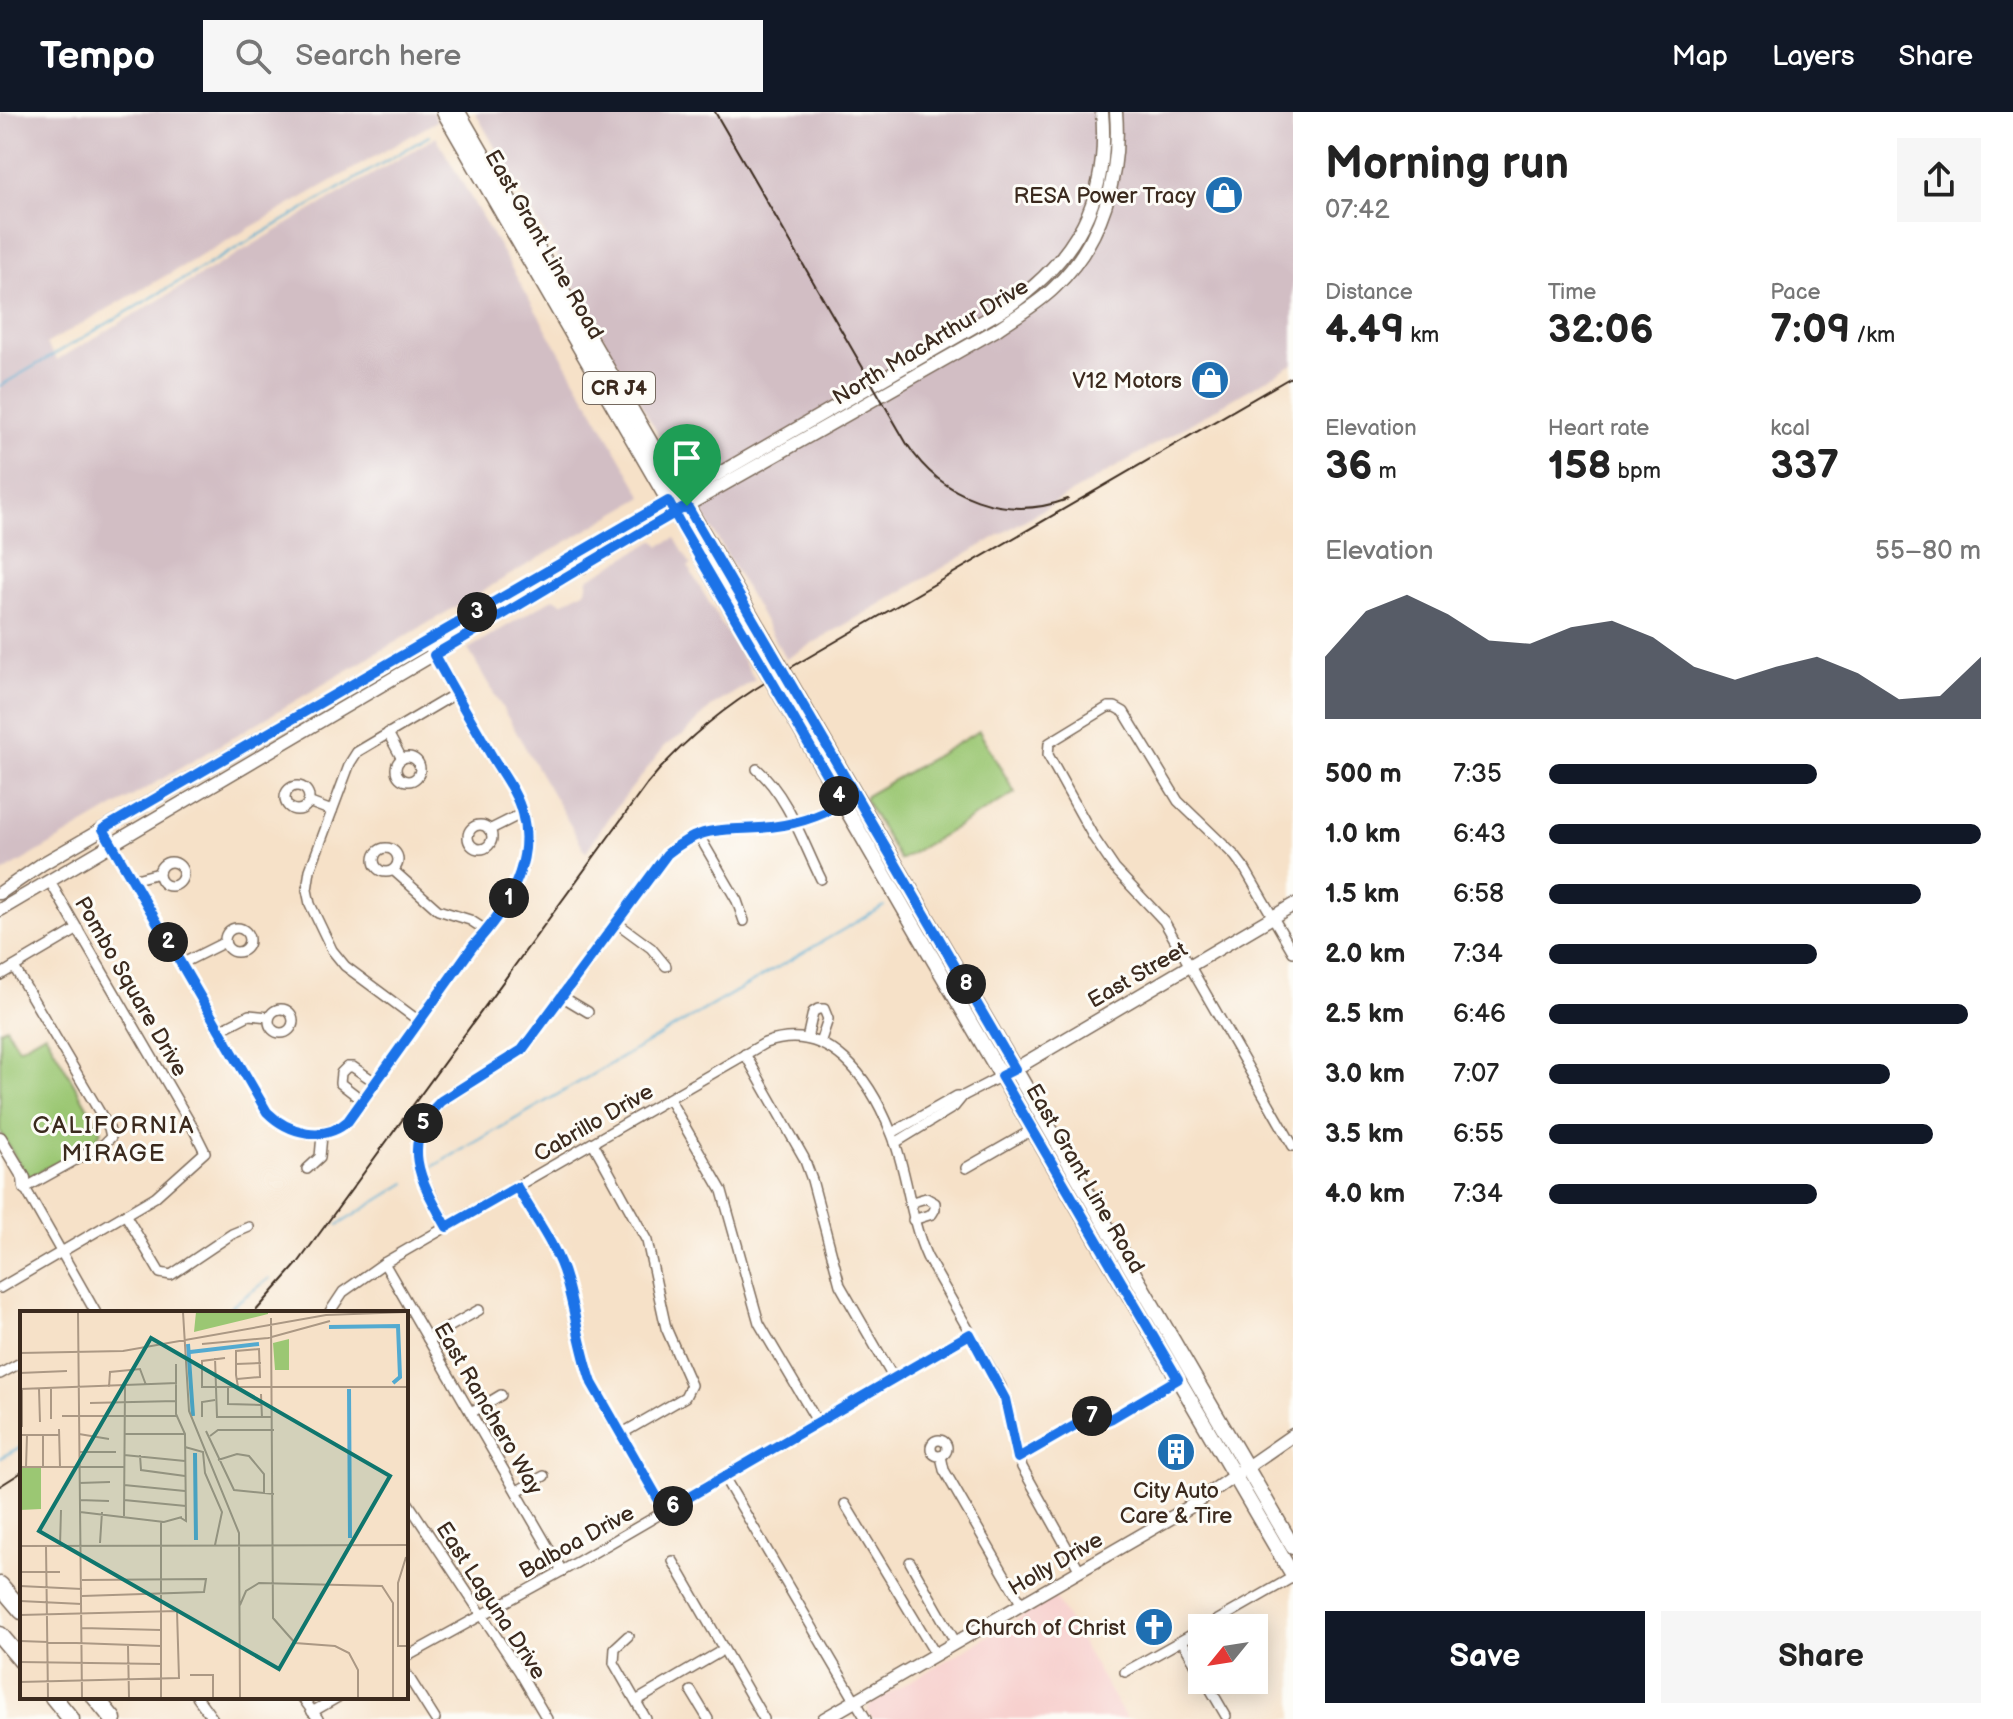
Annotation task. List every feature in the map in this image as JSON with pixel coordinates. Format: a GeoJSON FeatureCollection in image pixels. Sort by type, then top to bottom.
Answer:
{"type":"FeatureCollection","features":[{"type":"Feature","properties":{"kind":"highway"},"geometry":{"type":"LineString","coordinates":[[0,1585],[20,1609]]}},
{"type":"Feature","properties":{"kind":"highway"},"geometry":{"type":"LineString","coordinates":[[0,1635],[20,1659]]}},
{"type":"Feature","properties":{"kind":"highway"},"geometry":{"type":"LineString","coordinates":[[55,1699],[71,1719]]}},
{"type":"Feature","properties":{"kind":"highway"},"geometry":{"type":"LineString","coordinates":[[97,1699],[113,1719]]}},
{"type":"Feature","properties":{"kind":"main road","name":"East Grant Line Road"},"geometry":{"type":"LineString","coordinates":[[444,112],[849,799],[1032,1130],[1178,1379],[1240,1472]]}},
{"type":"Feature","properties":{"kind":"main road","name":"East Grant Line Road"},"geometry":{"type":"LineString","coordinates":[[458,112],[677,503]]}},
{"type":"Feature","properties":{"kind":"main road","name":"North MacArthur Drive"},"geometry":{"type":"LineString","coordinates":[[0,910],[434,655],[873,384],[1006,308],[1050,273],[1078,234],[1096,191],[1104,148],[1102,112]]}},
{"type":"Feature","properties":{"kind":"main road","name":"North MacArthur Drive"},"geometry":{"type":"LineString","coordinates":[[0,893],[103,829],[426,641],[677,503],[824,428],[1030,308],[1061,281],[1083,253],[1105,207],[1117,154],[1116,112]]}},
{"type":"Feature","properties":{"kind":"main road","name":"East Grant Line Road"},"geometry":{"type":"LineString","coordinates":[[849,799],[1015,1069],[1240,1472]]}},
{"type":"Feature","properties":{"kind":"main road","name":"East Street"},"geometry":{"type":"LineString","coordinates":[[1015,1069],[1293,905]]}},
{"type":"Feature","properties":{"kind":"main road"},"geometry":{"type":"LineString","coordinates":[[0,1138],[24,1178],[25,1188]]}},
{"type":"Feature","properties":{"kind":"main road"},"geometry":{"type":"LineString","coordinates":[[0,1152],[25,1188]]}},
{"type":"Feature","properties":{"kind":"main road","name":"Holly Drive"},"geometry":{"type":"LineString","coordinates":[[824,1719],[1188,1508],[1293,1435]]}},
{"type":"Feature","properties":{"kind":"main road","name":"CR J4"},"geometry":{"type":"LineString","coordinates":[[1240,1472],[1293,1547]]}},
{"type":"Feature","properties":{"kind":"main road","name":"CR J4"},"geometry":{"type":"LineString","coordinates":[[1240,1472],[1293,1576]]}},
{"type":"Feature","properties":{"kind":"street"},"geometry":{"type":"LineString","coordinates":[[103,829],[267,1112],[277,1122],[290,1128],[322,1135],[338,1130],[487,931],[520,877],[525,857],[523,813],[426,641]]}},
{"type":"Feature","properties":{"kind":"street"},"geometry":{"type":"LineString","coordinates":[[419,1021],[345,966],[332,950],[314,916],[307,890],[308,878],[350,763],[357,752],[455,694]]}},
{"type":"Feature","properties":{"kind":"street"},"geometry":{"type":"LineString","coordinates":[[1293,952],[1235,856],[1178,801],[1124,712],[1108,707],[1053,739],[1047,749],[1052,762],[1094,838],[1115,869],[1164,921],[1293,1146]]}},
{"type":"Feature","properties":{"kind":"street"},"geometry":{"type":"LineString","coordinates":[[388,733],[402,759]]}},
{"type":"Feature","properties":{"kind":"street"},"geometry":{"type":"LineString","coordinates":[[757,769],[769,780],[821,879]]}},
{"type":"Feature","properties":{"kind":"street"},"geometry":{"type":"LineString","coordinates":[[447,1227],[418,1169],[416,1152],[423,1124],[441,1101],[522,1050],[667,854],[698,834],[718,828],[760,828],[813,818],[849,799]]}},
{"type":"Feature","properties":{"kind":"street"},"geometry":{"type":"LineString","coordinates":[[308,802],[332,811]]}},
{"type":"Feature","properties":{"kind":"street"},"geometry":{"type":"LineString","coordinates":[[489,830],[523,813]]}},
{"type":"Feature","properties":{"kind":"street"},"geometry":{"type":"LineString","coordinates":[[698,834],[737,901],[744,921]]}},
{"type":"Feature","properties":{"kind":"street"},"geometry":{"type":"LineString","coordinates":[[393,870],[438,910],[470,920],[487,931]]}},
{"type":"Feature","properties":{"kind":"street"},"geometry":{"type":"LineString","coordinates":[[132,880],[159,873]]}},
{"type":"Feature","properties":{"kind":"street","name":"Pombo Square Drive"},"geometry":{"type":"LineString","coordinates":[[49,880],[205,1152],[155,1197],[125,1214]]}},
{"type":"Feature","properties":{"kind":"street"},"geometry":{"type":"LineString","coordinates":[[617,923],[651,948],[666,966]]}},
{"type":"Feature","properties":{"kind":"street"},"geometry":{"type":"LineString","coordinates":[[0,975],[78,929]]}},
{"type":"Feature","properties":{"kind":"street"},"geometry":{"type":"LineString","coordinates":[[181,964],[225,942]]}},
{"type":"Feature","properties":{"kind":"street"},"geometry":{"type":"LineString","coordinates":[[14,967],[109,1128],[111,1137],[104,1144],[25,1188],[95,1311]]}},
{"type":"Feature","properties":{"kind":"street"},"geometry":{"type":"LineString","coordinates":[[563,997],[588,1012]]}},
{"type":"Feature","properties":{"kind":"street"},"geometry":{"type":"LineString","coordinates":[[820,1043],[828,1019],[824,1009],[813,1012],[807,1039],[847,1059],[859,1074],[893,1138],[913,1220],[927,1257],[1005,1399],[1018,1458],[1080,1571]]}},
{"type":"Feature","properties":{"kind":"street"},"geometry":{"type":"LineString","coordinates":[[220,1030],[249,1015],[269,1017]]}},
{"type":"Feature","properties":{"kind":"street","name":"Cabrillo Drive"},"geometry":{"type":"LineString","coordinates":[[330,1311],[349,1286],[384,1263],[745,1054],[777,1039],[807,1039]]}},
{"type":"Feature","properties":{"kind":"street"},"geometry":{"type":"LineString","coordinates":[[745,1054],[804,1158],[840,1285],[894,1379]]}},
{"type":"Feature","properties":{"kind":"street"},"geometry":{"type":"LineString","coordinates":[[362,1100],[340,1083],[341,1073],[347,1067],[353,1067],[375,1082]]}},
{"type":"Feature","properties":{"kind":"street","name":"East Street"},"geometry":{"type":"LineString","coordinates":[[893,1138],[957,1096],[963,1096],[1015,1069]]}},
{"type":"Feature","properties":{"kind":"street"},"geometry":{"type":"LineString","coordinates":[[669,1099],[722,1191],[759,1323],[818,1423]]}},
{"type":"Feature","properties":{"kind":"street"},"geometry":{"type":"LineString","coordinates":[[966,1168],[1032,1130]]}},
{"type":"Feature","properties":{"kind":"street"},"geometry":{"type":"LineString","coordinates":[[307,1169],[320,1157],[322,1135]]}},
{"type":"Feature","properties":{"kind":"street"},"geometry":{"type":"LineString","coordinates":[[593,1143],[647,1241],[666,1328],[691,1385],[685,1397],[621,1434]]}},
{"type":"Feature","properties":{"kind":"street"},"geometry":{"type":"LineString","coordinates":[[517,1187],[558,1258],[566,1278],[585,1365],[592,1383],[665,1511]]}},
{"type":"Feature","properties":{"kind":"street"},"geometry":{"type":"LineString","coordinates":[[909,1203],[926,1198],[935,1203],[932,1214],[913,1220]]}},
{"type":"Feature","properties":{"kind":"street"},"geometry":{"type":"LineString","coordinates":[[0,1288],[125,1214],[160,1273],[171,1275],[232,1234],[249,1227]]}},
{"type":"Feature","properties":{"kind":"street","name":"East Ranchero Way"},"geometry":{"type":"LineString","coordinates":[[384,1263],[562,1571]]}},
{"type":"Feature","properties":{"kind":"street"},"geometry":{"type":"LineString","coordinates":[[428,1339],[479,1310]]}},
{"type":"Feature","properties":{"kind":"street","name":"Balboa Drive"},"geometry":{"type":"LineString","coordinates":[[408,1656],[562,1571],[970,1334]]}},
{"type":"Feature","properties":{"kind":"street"},"geometry":{"type":"LineString","coordinates":[[0,1374],[20,1363]]}},
{"type":"Feature","properties":{"kind":"street"},"geometry":{"type":"LineString","coordinates":[[1018,1458],[1093,1415],[1107,1420],[1112,1418],[1178,1379]]}},
{"type":"Feature","properties":{"kind":"street"},"geometry":{"type":"LineString","coordinates":[[471,1413],[501,1395]]}},
{"type":"Feature","properties":{"kind":"street"},"geometry":{"type":"LineString","coordinates":[[941,1456],[944,1470],[1022,1605]]}},
{"type":"Feature","properties":{"kind":"street"},"geometry":{"type":"LineString","coordinates":[[517,1491],[544,1476]]}},
{"type":"Feature","properties":{"kind":"street"},"geometry":{"type":"LineString","coordinates":[[724,1477],[866,1719]]}},
{"type":"Feature","properties":{"kind":"street","name":"East Laguna Drive"},"geometry":{"type":"LineString","coordinates":[[408,1503],[547,1719]]}},
{"type":"Feature","properties":{"kind":"street"},"geometry":{"type":"LineString","coordinates":[[845,1504],[936,1655]]}},
{"type":"Feature","properties":{"kind":"street"},"geometry":{"type":"LineString","coordinates":[[673,1561],[764,1719]]}},
{"type":"Feature","properties":{"kind":"street"},"geometry":{"type":"LineString","coordinates":[[910,1562],[956,1643]]}},
{"type":"Feature","properties":{"kind":"street"},"geometry":{"type":"LineString","coordinates":[[1228,1614],[1293,1576]]}},
{"type":"Feature","properties":{"kind":"street"},"geometry":{"type":"LineString","coordinates":[[628,1636],[615,1648],[614,1663],[646,1719]]}},
{"type":"Feature","properties":{"kind":"street"},"geometry":{"type":"LineString","coordinates":[[1125,1672],[1188,1638]]}},
{"type":"Feature","properties":{"kind":"street"},"geometry":{"type":"LineString","coordinates":[[1182,1641],[1188,1651]]}},
{"type":"Feature","properties":{"kind":"street"},"geometry":{"type":"LineString","coordinates":[[636,1701],[718,1653]]}},
{"type":"Feature","properties":{"kind":"street"},"geometry":{"type":"LineString","coordinates":[[408,1676],[435,1719]]}},
{"type":"Feature","properties":{"kind":"street"},"geometry":{"type":"LineString","coordinates":[[691,1691],[708,1719]]}},
{"type":"Feature","properties":{"kind":"street"},"geometry":{"type":"LineString","coordinates":[[1213,1694],[1226,1716]]}},
{"type":"Feature","properties":{"kind":"street"},"geometry":{"type":"LineString","coordinates":[[198,1699],[213,1719]]}},
{"type":"Feature","properties":{"kind":"street"},"geometry":{"type":"LineString","coordinates":[[315,1715],[335,1699]]}},
{"type":"Feature","properties":{"kind":"shaded area"},"geometry":{"type":"Polygon","coordinates":[[[0,112],[433,112],[437,121],[46,344],[57,360],[436,137],[643,497],[0,874],[0,112]]]}},
{"type":"Feature","properties":{"kind":"shaded area"},"geometry":{"type":"Polygon","coordinates":[[[475,112],[1293,112],[1293,364],[786,659],[475,112]]]}},
{"type":"Feature","properties":{"kind":"shaded area"},"geometry":{"type":"Polygon","coordinates":[[[675,538],[691,565],[688,567],[755,680],[711,707],[684,734],[666,745],[608,818],[586,852],[468,649],[554,598],[562,603],[586,590],[588,579],[655,540],[660,546],[675,538]]]}},
{"type":"Feature","properties":{"kind":"shaded area"},"geometry":{"type":"Polygon","coordinates":[[[1055,1597],[1126,1719],[872,1719],[868,1710],[871,1704],[1055,1597]]]}},
{"type":"Feature","properties":{"kind":"green space"},"geometry":{"type":"Polygon","coordinates":[[[979,731],[1015,793],[900,860],[865,800],[866,796],[979,731]]]}},
{"type":"Feature","properties":{"kind":"green space"},"geometry":{"type":"Polygon","coordinates":[[[6,1027],[19,1048],[45,1033],[101,1131],[96,1140],[32,1176],[26,1175],[0,1132],[0,1030],[6,1027]]]}},
{"type":"Feature","properties":{"kind":"waterway"},"geometry":{"type":"LineString","coordinates":[[0,386],[429,136]]}},
{"type":"Feature","properties":{"kind":"waterway"},"geometry":{"type":"LineString","coordinates":[[434,1166],[884,906]]}},
{"type":"Feature","properties":{"kind":"waterway"},"geometry":{"type":"LineString","coordinates":[[338,1225],[406,1183]]}},
{"type":"Feature","properties":{"kind":"waterway"},"geometry":{"type":"LineString","coordinates":[[225,1311],[270,1278]]}},
{"type":"Feature","properties":{"kind":"waterway"},"geometry":{"type":"LineString","coordinates":[[0,1458],[20,1447]]}},
{"type":"Feature","properties":{"kind":"railway"},"geometry":{"type":"LineString","coordinates":[[715,112],[907,444],[921,463],[957,491],[999,506],[1022,508],[1068,499]]}},
{"type":"Feature","properties":{"kind":"railway"},"geometry":{"type":"LineString","coordinates":[[256,1311],[298,1263],[647,784],[689,739],[736,701],[771,679],[1293,376]]}},
{"type":"Feature","properties":{"kind":"railway"},"geometry":{"type":"LineString","coordinates":[[0,1486],[20,1473]]}},
{"type":"Feature","properties":{"kind":"place","name":"RESA Power Tracy"},"geometry":{"type":"Point","coordinates":[1224,195]}},
{"type":"Feature","properties":{"kind":"place","name":"V12 Motors"},"geometry":{"type":"Point","coordinates":[1210,380]}},
{"type":"Feature","properties":{"kind":"place","name":"City Auto Care & Tire"},"geometry":{"type":"Point","coordinates":[1176,1452]}},
{"type":"Feature","properties":{"kind":"place","name":"Church of Christ"},"geometry":{"type":"Point","coordinates":[1154,1627]}},
{"type":"Feature","properties":{"kind":"district","name":"CALIFORNIA MIRAGE"},"geometry":{"type":"Point","coordinates":[114,1139]}},
{"type":"Feature","properties":{"kind":"route"},"geometry":{"type":"LineString","coordinates":[[687,506],[675,513],[663,519],[582,569],[434,655],[519,803],[526,836],[525,857],[512,894],[487,931],[473,946],[348,1121],[338,1130],[322,1135],[290,1128],[277,1122],[267,1112],[103,829],[668,501],[675,513],[682,527],[843,803],[813,818],[760,828],[718,828],[698,834],[667,854],[522,1050],[441,1101],[432,1110],[418,1138],[418,1169],[447,1227],[517,1187],[558,1258],[566,1278],[585,1365],[592,1383],[665,1511],[970,1334],[1001,1387],[1018,1458],[1093,1415],[1107,1420],[1112,1418],[1178,1379],[1001,1076],[1015,1069],[687,506]]}}]}
